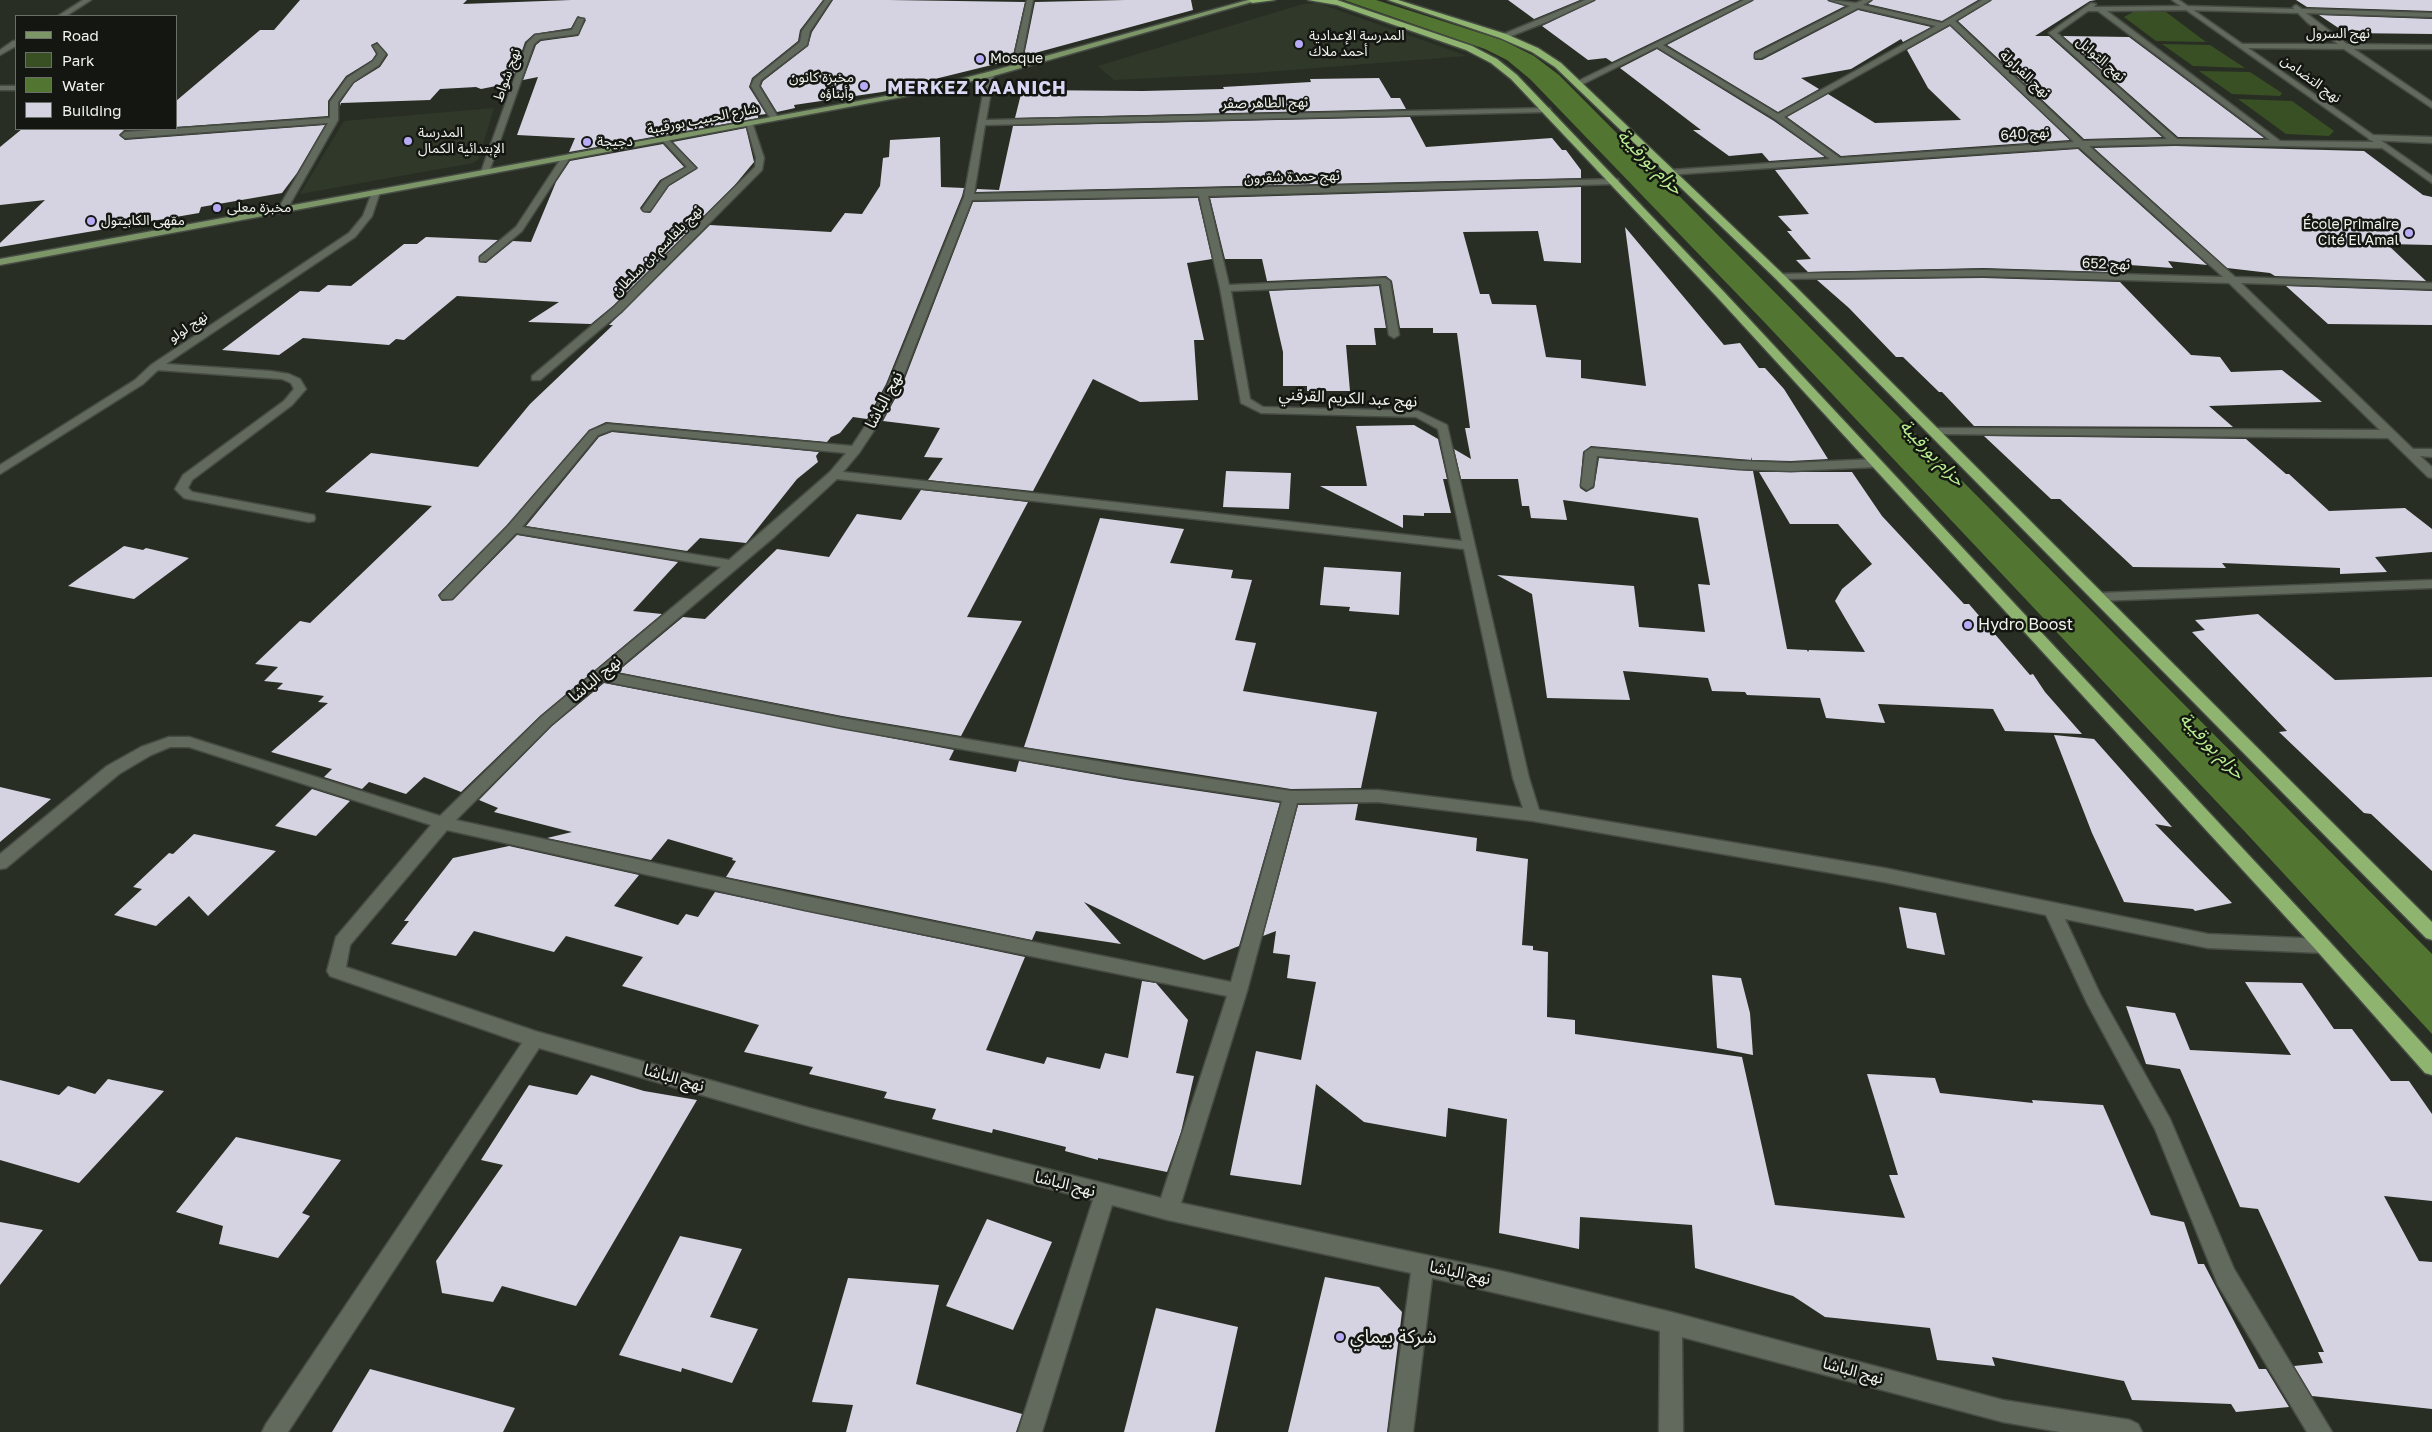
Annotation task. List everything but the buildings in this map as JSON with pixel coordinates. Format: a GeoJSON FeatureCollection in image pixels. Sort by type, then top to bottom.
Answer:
{"type":"FeatureCollection","features":[{"type":"Feature","properties":{"kind":"highway"},"geometry":{"type":"LineString","coordinates":[[1254,1],[1272,0]]}},
{"type":"Feature","properties":{"kind":"highway"},"geometry":{"type":"LineString","coordinates":[[1312,0],[1333,1],[1433,34],[1483,55],[1504,68],[1547,110],[1615,182],[2323,946],[2432,1067]]}},
{"type":"Feature","properties":{"kind":"highway"},"geometry":{"type":"LineString","coordinates":[[1391,0],[1503,36],[1535,50],[1558,65],[1780,277],[2432,933]]}},
{"type":"Feature","properties":{"kind":"main road","name":"شارع الحبيب بورقيبة"},"geometry":{"type":"LineString","coordinates":[[0,262],[749,125],[913,93],[1016,67],[1254,1]]}},
{"type":"Feature","properties":{"kind":"street"},"geometry":{"type":"LineString","coordinates":[[62,15],[88,0]]}},
{"type":"Feature","properties":{"kind":"street"},"geometry":{"type":"LineString","coordinates":[[775,119],[755,86],[758,79],[804,43],[806,31],[828,0]]}},
{"type":"Feature","properties":{"kind":"street"},"geometry":{"type":"LineString","coordinates":[[1016,67],[1030,0]]}},
{"type":"Feature","properties":{"kind":"street"},"geometry":{"type":"LineString","coordinates":[[1568,0],[1582,4]]}},
{"type":"Feature","properties":{"kind":"street"},"geometry":{"type":"LineString","coordinates":[[1503,36],[1591,0]]}},
{"type":"Feature","properties":{"kind":"street"},"geometry":{"type":"LineString","coordinates":[[1578,83],[1749,0]]}},
{"type":"Feature","properties":{"kind":"street"},"geometry":{"type":"LineString","coordinates":[[1832,0],[1943,25]]}},
{"type":"Feature","properties":{"kind":"street"},"geometry":{"type":"LineString","coordinates":[[1758,56],[1868,0]]}},
{"type":"Feature","properties":{"kind":"street"},"geometry":{"type":"LineString","coordinates":[[1778,117],[1987,0]]}},
{"type":"Feature","properties":{"kind":"street","name":"نهج التوابل"},"geometry":{"type":"LineString","coordinates":[[2099,0],[2053,33],[2175,140]]}},
{"type":"Feature","properties":{"kind":"street","name":"نهج التضامن"},"geometry":{"type":"LineString","coordinates":[[2175,0],[2432,180]]}},
{"type":"Feature","properties":{"kind":"street"},"geometry":{"type":"LineString","coordinates":[[2287,0],[2300,10],[2310,22],[2410,89],[2432,106]]}},
{"type":"Feature","properties":{"kind":"street"},"geometry":{"type":"LineString","coordinates":[[2085,9],[2186,8],[2432,15]]}},
{"type":"Feature","properties":{"kind":"street"},"geometry":{"type":"LineString","coordinates":[[2100,9],[2276,141]]}},
{"type":"Feature","properties":{"kind":"street","name":"نهج شواط"},"geometry":{"type":"LineString","coordinates":[[485,172],[531,43],[538,37],[574,32],[580,19]]}},
{"type":"Feature","properties":{"kind":"street","name":"نهج الفراولة"},"geometry":{"type":"LineString","coordinates":[[1952,21],[2081,144],[2234,282],[2432,474]]}},
{"type":"Feature","properties":{"kind":"street"},"geometry":{"type":"LineString","coordinates":[[0,52],[15,44]]}},
{"type":"Feature","properties":{"kind":"street"},"geometry":{"type":"LineString","coordinates":[[1657,44],[1778,117],[1838,161]]}},
{"type":"Feature","properties":{"kind":"street"},"geometry":{"type":"LineString","coordinates":[[283,209],[334,120],[334,102],[350,80],[376,63],[382,54],[377,46]]}},
{"type":"Feature","properties":{"kind":"street","name":"نهج السرول"},"geometry":{"type":"LineString","coordinates":[[2243,46],[2432,47]]}},
{"type":"Feature","properties":{"kind":"street","name":"نهج الباشا"},"geometry":{"type":"LineString","coordinates":[[990,74],[984,123],[970,197],[894,385],[878,417],[854,450],[834,475],[732,565],[546,721],[443,823],[342,942],[336,971],[535,1039],[809,1117],[1105,1194],[1168,1210],[1423,1265],[1671,1323],[2003,1411],[2130,1432]]}},
{"type":"Feature","properties":{"kind":"street"},"geometry":{"type":"LineString","coordinates":[[0,88],[15,88]]}},
{"type":"Feature","properties":{"kind":"street"},"geometry":{"type":"LineString","coordinates":[[2410,89],[2425,90]]}},
{"type":"Feature","properties":{"kind":"street","name":"نهج الطاهر صفر"},"geometry":{"type":"LineString","coordinates":[[984,123],[1547,110]]}},
{"type":"Feature","properties":{"kind":"street"},"geometry":{"type":"LineString","coordinates":[[125,135],[334,120]]}},
{"type":"Feature","properties":{"kind":"street","name":"نهج بلقاسم بن سلطان"},"geometry":{"type":"LineString","coordinates":[[536,378],[618,309],[759,168],[760,158],[749,125]]}},
{"type":"Feature","properties":{"kind":"street"},"geometry":{"type":"LineString","coordinates":[[2372,138],[2432,140]]}},
{"type":"Feature","properties":{"kind":"street"},"geometry":{"type":"LineString","coordinates":[[647,209],[665,183],[692,168],[666,140]]}},
{"type":"Feature","properties":{"kind":"street","name":"نهج 640"},"geometry":{"type":"LineString","coordinates":[[1670,173],[2081,144],[2175,140],[2381,145]]}},
{"type":"Feature","properties":{"kind":"street"},"geometry":{"type":"LineString","coordinates":[[483,260],[519,229],[565,158]]}},
{"type":"Feature","properties":{"kind":"street","name":"نهج حمدة شقرون"},"geometry":{"type":"LineString","coordinates":[[970,197],[1615,182]]}},
{"type":"Feature","properties":{"kind":"street","name":"نهج لولو"},"geometry":{"type":"LineString","coordinates":[[0,470],[139,382],[155,367],[352,234],[367,216],[376,192]]}},
{"type":"Feature","properties":{"kind":"street","name":"نهج عبد الكريم القرقني"},"geometry":{"type":"LineString","coordinates":[[1203,193],[1225,288],[1245,401],[1261,410],[1418,414],[1443,427],[1521,778],[1533,815]]}},
{"type":"Feature","properties":{"kind":"street","name":"نهج 652"},"geometry":{"type":"LineString","coordinates":[[1780,277],[1983,273],[2234,282],[2432,286]]}},
{"type":"Feature","properties":{"kind":"street"},"geometry":{"type":"LineString","coordinates":[[1225,288],[1385,281],[1394,335]]}},
{"type":"Feature","properties":{"kind":"street"},"geometry":{"type":"LineString","coordinates":[[155,367],[270,374],[286,376],[296,381],[300,389],[288,404],[187,478],[181,489],[188,495],[309,518]]}},
{"type":"Feature","properties":{"kind":"street"},"geometry":{"type":"LineString","coordinates":[[447,596],[513,530],[594,433],[611,426],[854,450]]}},
{"type":"Feature","properties":{"kind":"street"},"geometry":{"type":"LineString","coordinates":[[1935,432],[2391,434]]}},
{"type":"Feature","properties":{"kind":"street"},"geometry":{"type":"LineString","coordinates":[[1587,486],[1591,452],[1739,465],[1791,467],[1876,463]]}},
{"type":"Feature","properties":{"kind":"street"},"geometry":{"type":"LineString","coordinates":[[2410,452],[2432,453]]}},
{"type":"Feature","properties":{"kind":"street"},"geometry":{"type":"LineString","coordinates":[[834,475],[1470,546]]}},
{"type":"Feature","properties":{"kind":"street"},"geometry":{"type":"LineString","coordinates":[[513,530],[732,565]]}},
{"type":"Feature","properties":{"kind":"street"},"geometry":{"type":"LineString","coordinates":[[2098,597],[2432,584]]}},
{"type":"Feature","properties":{"kind":"street"},"geometry":{"type":"LineString","coordinates":[[600,675],[852,724],[1126,772],[1291,797],[1378,796],[1533,815],[1884,875],[2208,941],[2323,946]]}},
{"type":"Feature","properties":{"kind":"street"},"geometry":{"type":"LineString","coordinates":[[0,863],[113,770],[146,751],[169,742],[189,742],[443,823],[805,903],[1238,991]]}},
{"type":"Feature","properties":{"kind":"street"},"geometry":{"type":"LineString","coordinates":[[1168,1210],[1238,991],[1291,797]]}},
{"type":"Feature","properties":{"kind":"street"},"geometry":{"type":"LineString","coordinates":[[2052,909],[2092,998],[2163,1125],[2226,1277],[2320,1432]]}},
{"type":"Feature","properties":{"kind":"street"},"geometry":{"type":"LineString","coordinates":[[274,1432],[535,1039]]}},
{"type":"Feature","properties":{"kind":"street"},"geometry":{"type":"LineString","coordinates":[[1030,1432],[1105,1194]]}},
{"type":"Feature","properties":{"kind":"street"},"geometry":{"type":"LineString","coordinates":[[1401,1432],[1423,1265]]}},
{"type":"Feature","properties":{"kind":"street"},"geometry":{"type":"LineString","coordinates":[[1671,1323],[1671,1432]]}},
{"type":"Feature","properties":{"kind":"shaded area","name":"المدرسة الإعدادية أحمد ملاك"},"geometry":{"type":"Polygon","coordinates":[[[1318,3],[1467,56],[1253,73],[1114,80],[1098,66],[1303,4],[1318,3]]]}},
{"type":"Feature","properties":{"kind":"shaded area","name":"المدرسة الإبتدائية الكمال"},"geometry":{"type":"Polygon","coordinates":[[[494,108],[478,160],[473,163],[300,194],[344,121],[494,108]]]}},
{"type":"Feature","properties":{"kind":"green space"},"geometry":{"type":"Polygon","coordinates":[[[2133,12],[2166,12],[2206,42],[2156,41],[2124,17],[2133,12]]]}},
{"type":"Feature","properties":{"kind":"green space"},"geometry":{"type":"Polygon","coordinates":[[[2162,44],[2210,45],[2245,68],[2193,66],[2162,44]]]}},
{"type":"Feature","properties":{"kind":"green space"},"geometry":{"type":"Polygon","coordinates":[[[2199,71],[2250,72],[2282,93],[2280,96],[2232,94],[2199,71]]]}},
{"type":"Feature","properties":{"kind":"green space"},"geometry":{"type":"Polygon","coordinates":[[[2238,99],[2292,101],[2334,131],[2329,136],[2286,134],[2238,99]]]}},
{"type":"Feature","properties":{"kind":"water","name":"حزام بورقيبة"},"geometry":{"type":"Polygon","coordinates":[[[1344,0],[1376,0],[1502,40],[1534,56],[1559,75],[2432,954],[2432,1034],[2247,834],[1767,325],[1530,79],[1507,60],[1485,49],[1344,0]]]}},
{"type":"Feature","properties":{"kind":"place","name":"المدرسة الإعدادية أحمد ملاك"},"geometry":{"type":"Point","coordinates":[1299,44]}},
{"type":"Feature","properties":{"kind":"place","name":"Mosque"},"geometry":{"type":"Point","coordinates":[980,59]}},
{"type":"Feature","properties":{"kind":"place","name":"مخبزة كانون وأبناؤه"},"geometry":{"type":"Point","coordinates":[864,86]}},
{"type":"Feature","properties":{"kind":"place","name":"المدرسة الإبتدائية الكمال"},"geometry":{"type":"Point","coordinates":[408,141]}},
{"type":"Feature","properties":{"kind":"place","name":"دجيجة"},"geometry":{"type":"Point","coordinates":[587,142]}},
{"type":"Feature","properties":{"kind":"place","name":"مخبزة معلى"},"geometry":{"type":"Point","coordinates":[217,208]}},
{"type":"Feature","properties":{"kind":"place","name":"مقهى الكابيتول"},"geometry":{"type":"Point","coordinates":[91,221]}},
{"type":"Feature","properties":{"kind":"place","name":"École Primaire Cité El Amal"},"geometry":{"type":"Point","coordinates":[2409,233]}},
{"type":"Feature","properties":{"kind":"place","name":"Hydro Boost"},"geometry":{"type":"Point","coordinates":[1968,625]}},
{"type":"Feature","properties":{"kind":"place","name":"شركة بيماي"},"geometry":{"type":"Point","coordinates":[1340,1337]}},
{"type":"Feature","properties":{"kind":"district","name":"MERKEZ KAANICH"},"geometry":{"type":"Point","coordinates":[977,88]}}]}
